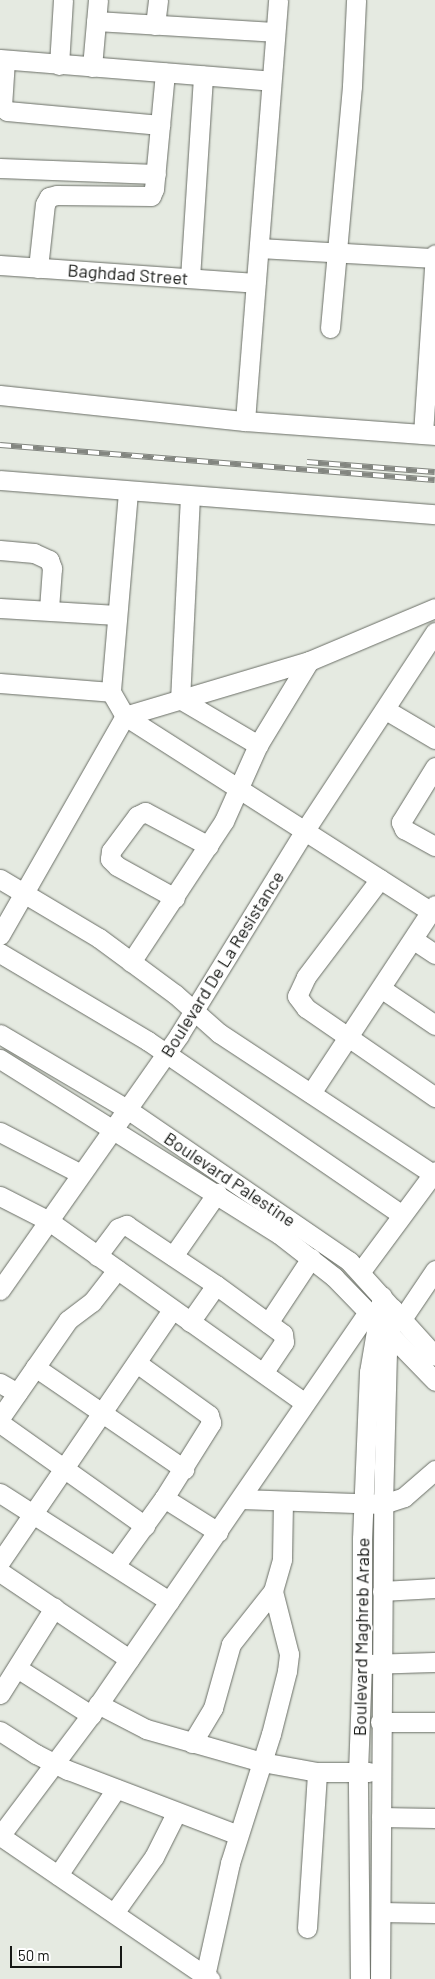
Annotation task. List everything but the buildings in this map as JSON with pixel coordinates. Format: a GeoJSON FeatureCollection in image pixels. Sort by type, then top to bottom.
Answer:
{"type":"FeatureCollection","features":[{"type":"Feature","properties":{"kind":"street"},"geometry":{"type":"LineString","coordinates":[[59,64],[63,0]]}},
{"type":"Feature","properties":{"kind":"street"},"geometry":{"type":"LineString","coordinates":[[92,67],[98,0]]}},
{"type":"Feature","properties":{"kind":"street"},"geometry":{"type":"LineString","coordinates":[[155,25],[158,0]]}},
{"type":"Feature","properties":{"kind":"street"},"geometry":{"type":"LineString","coordinates":[[245,421],[278,0]]}},
{"type":"Feature","properties":{"kind":"street"},"geometry":{"type":"LineString","coordinates":[[330,328],[352,86],[356,0]]}},
{"type":"Feature","properties":{"kind":"street"},"geometry":{"type":"LineString","coordinates":[[96,21],[274,32]]}},
{"type":"Feature","properties":{"kind":"street"},"geometry":{"type":"LineString","coordinates":[[160,124],[7,111],[2,106],[2,59],[271,81]]}},
{"type":"Feature","properties":{"kind":"street"},"geometry":{"type":"LineString","coordinates":[[38,268],[45,204],[49,197],[56,195],[146,198],[154,189],[165,72]]}},
{"type":"Feature","properties":{"kind":"street"},"geometry":{"type":"LineString","coordinates":[[190,278],[203,75]]}},
{"type":"Feature","properties":{"kind":"street"},"geometry":{"type":"LineString","coordinates":[[0,168],[156,174]]}},
{"type":"Feature","properties":{"kind":"street"},"geometry":{"type":"LineString","coordinates":[[259,248],[435,258]]}},
{"type":"Feature","properties":{"kind":"street"},"geometry":{"type":"LineString","coordinates":[[0,395],[245,421],[429,435],[435,254]]}},
{"type":"Feature","properties":{"kind":"street","name":"Baghdad Street"},"geometry":{"type":"LineString","coordinates":[[0,265],[255,283]]}},
{"type":"Feature","properties":{"kind":"street"},"geometry":{"type":"LineString","coordinates":[[0,480],[128,492],[435,514]]}},
{"type":"Feature","properties":{"kind":"street"},"geometry":{"type":"LineString","coordinates":[[128,492],[111,692],[125,716],[380,879],[433,909],[382,989],[311,1093]]}},
{"type":"Feature","properties":{"kind":"street"},"geometry":{"type":"LineString","coordinates":[[180,699],[190,496]]}},
{"type":"Feature","properties":{"kind":"street"},"geometry":{"type":"LineString","coordinates":[[0,550],[34,553],[49,560],[52,568],[49,609]]}},
{"type":"Feature","properties":{"kind":"street"},"geometry":{"type":"LineString","coordinates":[[0,608],[49,609],[118,615]]}},
{"type":"Feature","properties":{"kind":"street"},"geometry":{"type":"LineString","coordinates":[[0,935],[125,716],[309,661],[435,608]]}},
{"type":"Feature","properties":{"kind":"street","name":"Boulevard De La Resistance"},"geometry":{"type":"LineString","coordinates":[[3,1278],[49,1221],[112,1128],[167,1054],[305,830],[386,710],[435,632]]}},
{"type":"Feature","properties":{"kind":"street"},"geometry":{"type":"LineString","coordinates":[[131,962],[210,846],[240,790],[258,745],[309,661]]}},
{"type":"Feature","properties":{"kind":"street"},"geometry":{"type":"LineString","coordinates":[[0,683],[111,692]]}},
{"type":"Feature","properties":{"kind":"street"},"geometry":{"type":"LineString","coordinates":[[180,699],[258,745]]}},
{"type":"Feature","properties":{"kind":"street"},"geometry":{"type":"LineString","coordinates":[[386,710],[435,739]]}},
{"type":"Feature","properties":{"kind":"street"},"geometry":{"type":"LineString","coordinates":[[435,767],[401,822],[404,830],[435,846]]}},
{"type":"Feature","properties":{"kind":"street"},"geometry":{"type":"LineString","coordinates":[[175,898],[118,866],[110,859],[111,851],[137,816],[145,812],[210,846]]}},
{"type":"Feature","properties":{"kind":"street"},"geometry":{"type":"LineString","coordinates":[[0,879],[67,917],[131,962],[219,1033],[434,1172],[401,1214],[361,1271]]}},
{"type":"Feature","properties":{"kind":"street"},"geometry":{"type":"LineString","coordinates":[[380,879],[297,992],[298,999],[306,1008],[435,1096]]}},
{"type":"Feature","properties":{"kind":"street"},"geometry":{"type":"LineString","coordinates":[[414,940],[435,954]]}},
{"type":"Feature","properties":{"kind":"street"},"geometry":{"type":"LineString","coordinates":[[0,953],[167,1054],[401,1214]]}},
{"type":"Feature","properties":{"kind":"street"},"geometry":{"type":"LineString","coordinates":[[382,989],[435,1024]]}},
{"type":"Feature","properties":{"kind":"street","name":"Boulevard Palestine"},"geometry":{"type":"LineString","coordinates":[[0,1034],[127,1109],[361,1271],[435,1356]]}},
{"type":"Feature","properties":{"kind":"street","name":"Boulevard Palestine"},"geometry":{"type":"LineString","coordinates":[[0,1059],[217,1193],[311,1258],[435,1381]]}},
{"type":"Feature","properties":{"kind":"street"},"geometry":{"type":"LineString","coordinates":[[0,1132],[82,1174]]}},
{"type":"Feature","properties":{"kind":"street"},"geometry":{"type":"LineString","coordinates":[[174,1256],[217,1193]]}},
{"type":"Feature","properties":{"kind":"street"},"geometry":{"type":"LineString","coordinates":[[0,1196],[49,1221],[305,1403]]}},
{"type":"Feature","properties":{"kind":"street"},"geometry":{"type":"LineString","coordinates":[[97,1256],[118,1228],[126,1225],[216,1285],[268,1323],[285,1338],[263,1372]]}},
{"type":"Feature","properties":{"kind":"street"},"geometry":{"type":"LineString","coordinates":[[268,1323],[311,1258]]}},
{"type":"Feature","properties":{"kind":"street"},"geometry":{"type":"LineString","coordinates":[[0,1418],[68,1320],[92,1302],[117,1270]]}},
{"type":"Feature","properties":{"kind":"street","name":"Boulevard Maghreb Arabe"},"geometry":{"type":"LineString","coordinates":[[360,1979],[358,1772],[369,1372],[377,1322],[435,1270]]}},
{"type":"Feature","properties":{"kind":"street"},"geometry":{"type":"LineString","coordinates":[[190,1322],[216,1285]]}},
{"type":"Feature","properties":{"kind":"street"},"geometry":{"type":"LineString","coordinates":[[0,1562],[172,1310]]}},
{"type":"Feature","properties":{"kind":"street"},"geometry":{"type":"LineString","coordinates":[[273,1591],[289,1654],[262,1762],[238,1835],[208,1977],[0,1836],[94,1710],[241,1499],[305,1403],[377,1322]]}},
{"type":"Feature","properties":{"kind":"street","name":"Boulevard Maghreb Arabe"},"geometry":{"type":"LineString","coordinates":[[377,1322],[383,1504],[380,1722],[380,1979]]}},
{"type":"Feature","properties":{"kind":"street"},"geometry":{"type":"LineString","coordinates":[[115,1566],[145,1526],[210,1428],[211,1418],[136,1363]]}},
{"type":"Feature","properties":{"kind":"street"},"geometry":{"type":"LineString","coordinates":[[35,1367],[103,1411],[184,1469]]}},
{"type":"Feature","properties":{"kind":"street"},"geometry":{"type":"LineString","coordinates":[[0,1383],[17,1393]]}},
{"type":"Feature","properties":{"kind":"street"},"geometry":{"type":"LineString","coordinates":[[0,1423],[64,1466],[145,1526]]}},
{"type":"Feature","properties":{"kind":"street"},"geometry":{"type":"LineString","coordinates":[[241,1499],[283,1503],[383,1504],[404,1497],[434,1472]]}},
{"type":"Feature","properties":{"kind":"street"},"geometry":{"type":"LineString","coordinates":[[0,1493],[169,1601]]}},
{"type":"Feature","properties":{"kind":"street"},"geometry":{"type":"LineString","coordinates":[[164,1498],[218,1532]]}},
{"type":"Feature","properties":{"kind":"street"},"geometry":{"type":"LineString","coordinates":[[192,1743],[213,1708],[231,1644],[273,1591],[282,1559],[283,1503]]}},
{"type":"Feature","properties":{"kind":"street"},"geometry":{"type":"LineString","coordinates":[[0,1572],[129,1659]]}},
{"type":"Feature","properties":{"kind":"street"},"geometry":{"type":"LineString","coordinates":[[382,1591],[435,1588]]}},
{"type":"Feature","properties":{"kind":"street"},"geometry":{"type":"LineString","coordinates":[[0,1694],[54,1608]]}},
{"type":"Feature","properties":{"kind":"street"},"geometry":{"type":"LineString","coordinates":[[362,1664],[435,1662]]}},
{"type":"Feature","properties":{"kind":"street"},"geometry":{"type":"LineString","coordinates":[[17,1668],[94,1710],[192,1743],[262,1762],[317,1772],[380,1772]]}},
{"type":"Feature","properties":{"kind":"street"},"geometry":{"type":"LineString","coordinates":[[380,1722],[435,1722]]}},
{"type":"Feature","properties":{"kind":"street"},"geometry":{"type":"LineString","coordinates":[[0,1731],[54,1763],[176,1813],[238,1835]]}},
{"type":"Feature","properties":{"kind":"street"},"geometry":{"type":"LineString","coordinates":[[307,1928],[317,1772]]}},
{"type":"Feature","properties":{"kind":"street"},"geometry":{"type":"LineString","coordinates":[[58,1875],[116,1789]]}},
{"type":"Feature","properties":{"kind":"street"},"geometry":{"type":"LineString","coordinates":[[114,1913],[154,1857],[176,1813]]}},
{"type":"Feature","properties":{"kind":"street"},"geometry":{"type":"LineString","coordinates":[[381,1817],[435,1818]]}},
{"type":"Feature","properties":{"kind":"street"},"geometry":{"type":"LineString","coordinates":[[381,1912],[435,1912]]}},
{"type":"Feature","properties":{"kind":"railway"},"geometry":{"type":"LineString","coordinates":[[0,445],[435,480]]}},
{"type":"Feature","properties":{"kind":"railway"},"geometry":{"type":"LineString","coordinates":[[307,462],[435,472]]}}]}
